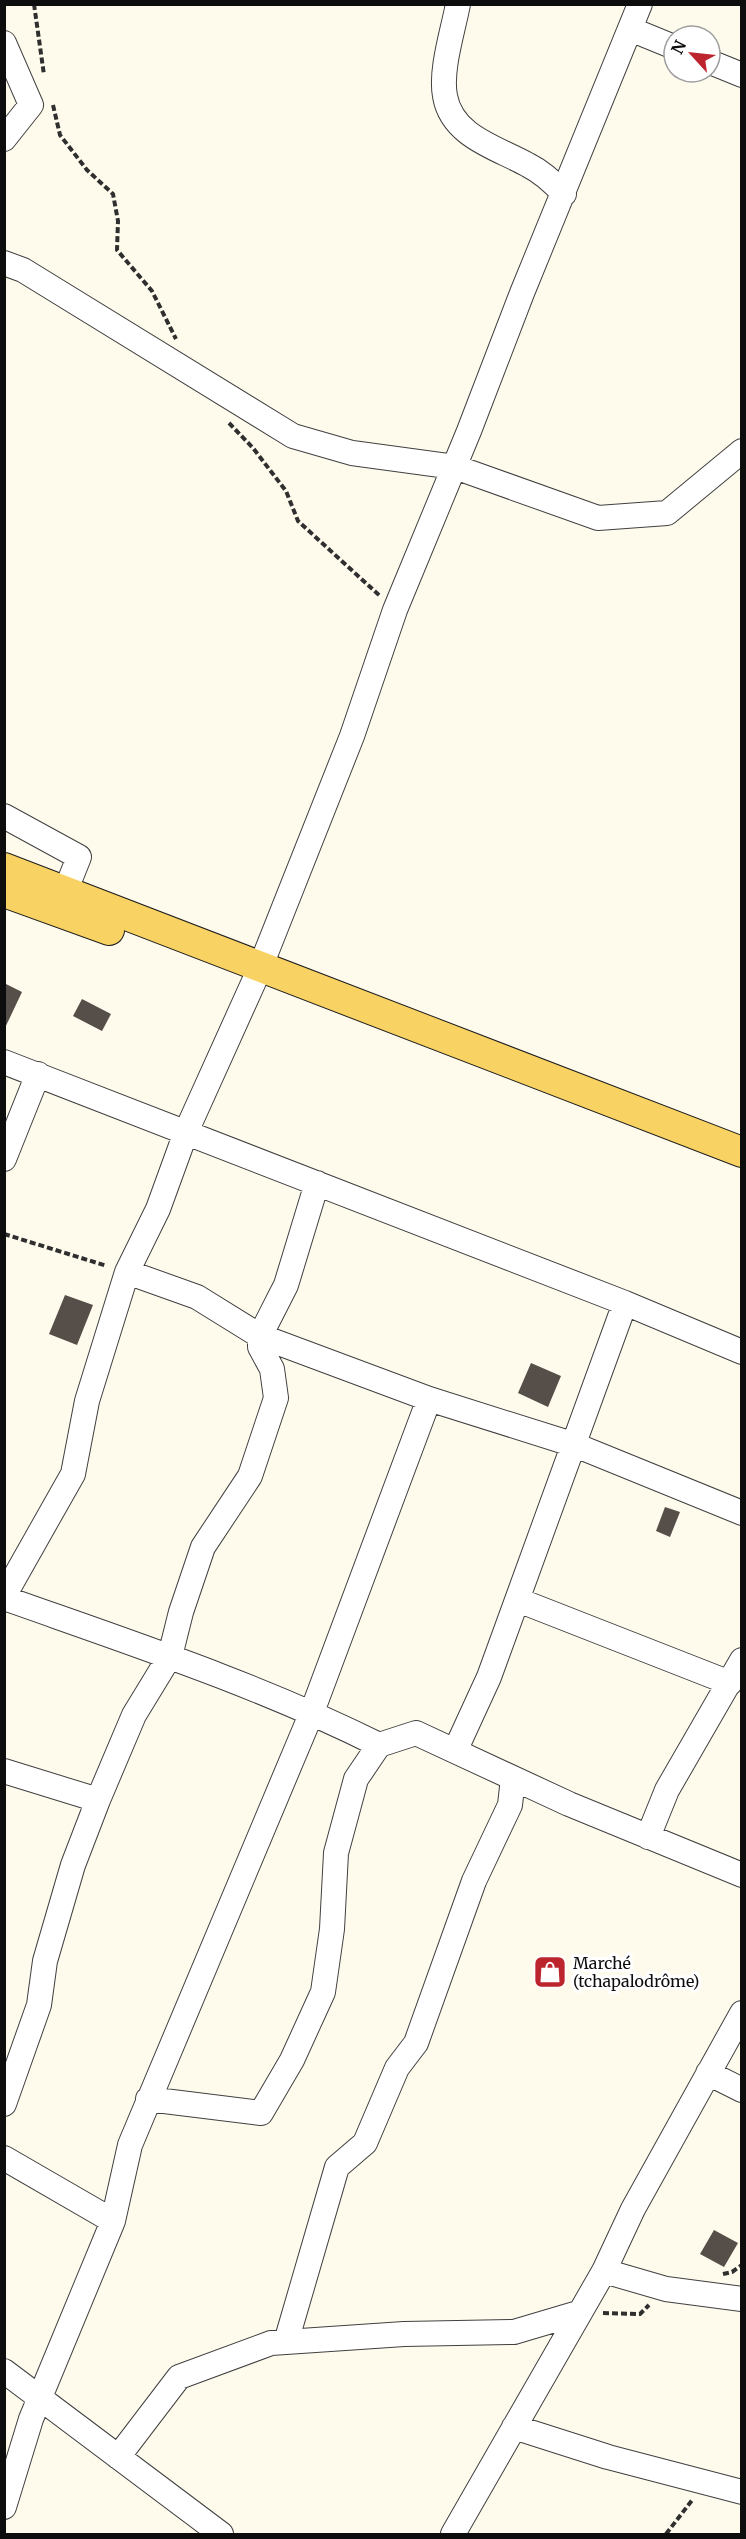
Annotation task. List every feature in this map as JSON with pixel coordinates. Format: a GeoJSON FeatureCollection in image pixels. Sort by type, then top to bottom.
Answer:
{"type":"FeatureCollection","features":[{"type":"Feature","properties":{"kind":"main road"},"geometry":{"type":"LineString","coordinates":[[4,868],[257,974],[741,1166]]}},
{"type":"Feature","properties":{"kind":"main road"},"geometry":{"type":"LineString","coordinates":[[4,892],[221,967],[257,974],[741,1152]]}},
{"type":"Feature","properties":{"kind":"street"},"geometry":{"type":"LineString","coordinates":[[458,4],[446,68],[445,97],[453,116],[470,135],[548,177],[564,194]]}},
{"type":"Feature","properties":{"kind":"street"},"geometry":{"type":"LineString","coordinates":[[379,1745],[312,1712],[170,1656],[4,1597],[72,1474],[87,1401],[127,1272],[158,1209],[186,1132],[257,974],[352,736],[395,610],[455,467],[640,4]]}},
{"type":"Feature","properties":{"kind":"street"},"geometry":{"type":"LineString","coordinates":[[630,29],[662,42]]}},
{"type":"Feature","properties":{"kind":"street"},"geometry":{"type":"LineString","coordinates":[[4,43],[30,105],[4,139]]}},
{"type":"Feature","properties":{"kind":"street"},"geometry":{"type":"LineString","coordinates":[[722,67],[741,75]]}},
{"type":"Feature","properties":{"kind":"street"},"geometry":{"type":"LineString","coordinates":[[4,263],[23,270],[293,436],[352,453],[455,467],[598,518],[667,513],[741,451]]}},
{"type":"Feature","properties":{"kind":"street"},"geometry":{"type":"LineString","coordinates":[[4,816],[79,857],[65,892]]}},
{"type":"Feature","properties":{"kind":"street"},"geometry":{"type":"LineString","coordinates":[[4,1062],[625,1303],[741,1352]]}},
{"type":"Feature","properties":{"kind":"street"},"geometry":{"type":"LineString","coordinates":[[4,1159],[38,1074]]}},
{"type":"Feature","properties":{"kind":"street"},"geometry":{"type":"LineString","coordinates":[[4,2104],[39,2005],[45,1961],[73,1865],[98,1800],[134,1715],[170,1656],[181,1612],[203,1547],[250,1476],[276,1398],[272,1369],[260,1347],[260,1336],[286,1285],[317,1183]]}},
{"type":"Feature","properties":{"kind":"street"},"geometry":{"type":"LineString","coordinates":[[127,1272],[197,1297],[260,1336],[429,1399],[575,1445],[741,1513]]}},
{"type":"Feature","properties":{"kind":"street"},"geometry":{"type":"LineString","coordinates":[[455,1751],[489,1677],[625,1303]]}},
{"type":"Feature","properties":{"kind":"street"},"geometry":{"type":"LineString","coordinates":[[4,2507],[31,2419],[113,2221],[130,2145],[312,1712],[429,1399]]}},
{"type":"Feature","properties":{"kind":"street"},"geometry":{"type":"LineString","coordinates":[[518,1600],[730,1683]]}},
{"type":"Feature","properties":{"kind":"street"},"geometry":{"type":"LineString","coordinates":[[648,1837],[667,1790],[730,1683],[741,1660]]}},
{"type":"Feature","properties":{"kind":"street"},"geometry":{"type":"LineString","coordinates":[[148,2099],[261,2113],[292,2060],[323,1992],[332,1929],[336,1853],[356,1779],[379,1745],[416,1733],[648,1837],[741,1875]]}},
{"type":"Feature","properties":{"kind":"street"},"geometry":{"type":"LineString","coordinates":[[4,1771],[98,1800]]}},
{"type":"Feature","properties":{"kind":"street"},"geometry":{"type":"LineString","coordinates":[[286,2342],[337,2168],[365,2143],[397,2068],[416,2043],[474,1881],[510,1805],[513,1778]]}},
{"type":"Feature","properties":{"kind":"street"},"geometry":{"type":"LineString","coordinates":[[453,2535],[604,2271],[633,2209],[741,2013]]}},
{"type":"Feature","properties":{"kind":"street"},"geometry":{"type":"LineString","coordinates":[[708,2073],[741,2090]]}},
{"type":"Feature","properties":{"kind":"street"},"geometry":{"type":"LineString","coordinates":[[4,2158],[113,2221]]}},
{"type":"Feature","properties":{"kind":"street"},"geometry":{"type":"LineString","coordinates":[[604,2271],[666,2289],[741,2299]]}},
{"type":"Feature","properties":{"kind":"street"},"geometry":{"type":"LineString","coordinates":[[118,2457],[179,2378],[271,2343],[404,2334],[514,2332],[578,2313]]}},
{"type":"Feature","properties":{"kind":"street"},"geometry":{"type":"LineString","coordinates":[[4,2371],[221,2535]]}},
{"type":"Feature","properties":{"kind":"street"},"geometry":{"type":"LineString","coordinates":[[514,2427],[705,2484],[741,2492]]}},
{"type":"Feature","properties":{"kind":"path"},"geometry":{"type":"LineString","coordinates":[[34,4],[46,81]]}},
{"type":"Feature","properties":{"kind":"path"},"geometry":{"type":"LineString","coordinates":[[52,96],[60,135],[87,170],[113,194],[118,221],[117,250],[152,291],[172,328],[188,370]]}},
{"type":"Feature","properties":{"kind":"path"},"geometry":{"type":"LineString","coordinates":[[228,422],[253,448],[286,491],[298,521],[395,610]]}},
{"type":"Feature","properties":{"kind":"path"},"geometry":{"type":"LineString","coordinates":[[4,1234],[127,1272]]}},
{"type":"Feature","properties":{"kind":"path"},"geometry":{"type":"LineString","coordinates":[[666,2535],[705,2484]]}},
{"type":"Feature","properties":{"kind":"building"},"geometry":{"type":"Polygon","coordinates":[[[4,983],[22,992],[4,1030],[4,983]]]}},
{"type":"Feature","properties":{"kind":"building"},"geometry":{"type":"Polygon","coordinates":[[[82,999],[111,1014],[102,1031],[73,1016],[82,999]]]}},
{"type":"Feature","properties":{"kind":"building"},"geometry":{"type":"Polygon","coordinates":[[[65,1295],[93,1305],[77,1345],[49,1334],[65,1295]]]}},
{"type":"Feature","properties":{"kind":"building"},"geometry":{"type":"Polygon","coordinates":[[[531,1363],[561,1376],[548,1407],[518,1393],[531,1363]]]}},
{"type":"Feature","properties":{"kind":"building"},"geometry":{"type":"Polygon","coordinates":[[[665,1507],[680,1512],[670,1537],[656,1531],[665,1507]]]}},
{"type":"Feature","properties":{"kind":"building"},"geometry":{"type":"Polygon","coordinates":[[[714,2230],[738,2243],[724,2267],[700,2254],[714,2230]]]}},
{"type":"Feature","properties":{"kind":"place","name":"Marché (tchapalodrôme)"},"geometry":{"type":"Point","coordinates":[550,1972]}}]}
